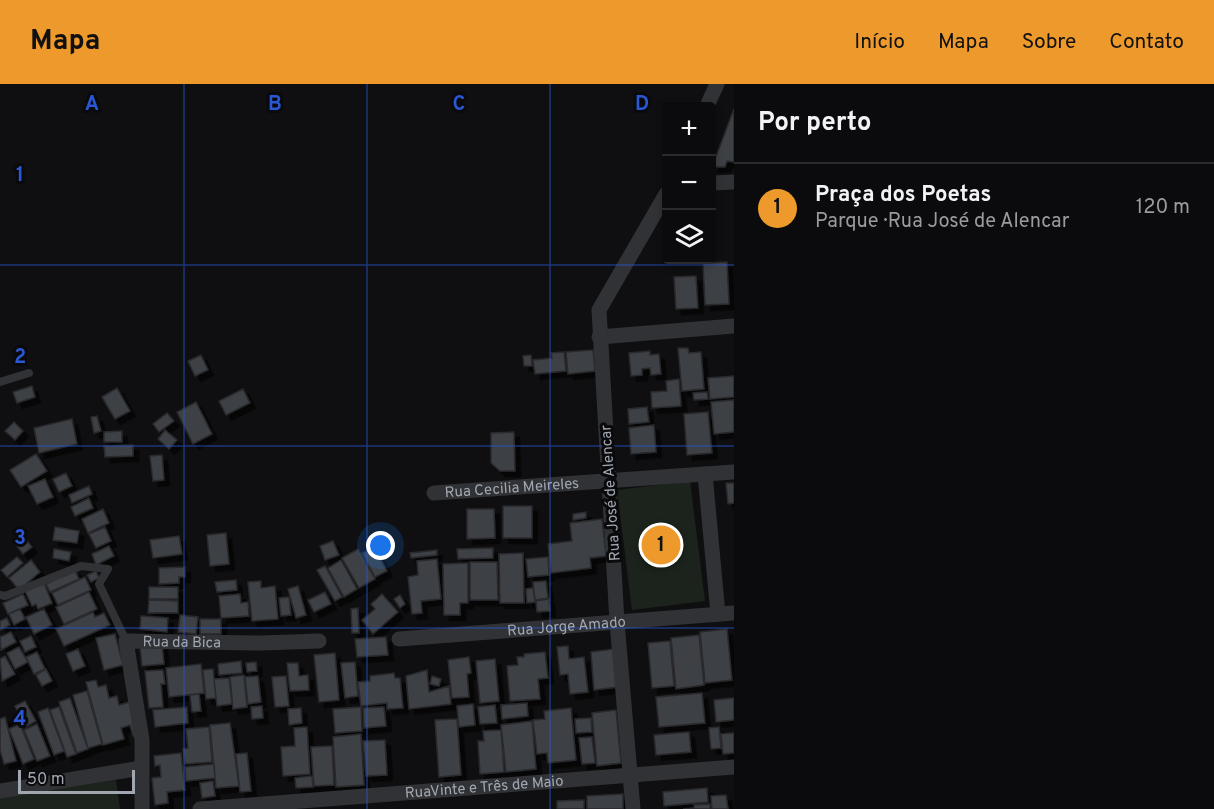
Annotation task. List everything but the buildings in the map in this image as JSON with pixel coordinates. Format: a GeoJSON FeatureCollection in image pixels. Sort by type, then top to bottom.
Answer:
{"type":"FeatureCollection","features":[{"type":"Feature","properties":{"kind":"street"},"geometry":{"type":"LineString","coordinates":[[709,102],[717,84]]}},
{"type":"Feature","properties":{"kind":"street"},"geometry":{"type":"LineString","coordinates":[[716,183],[734,182]]}},
{"type":"Feature","properties":{"kind":"street","name":"Rua José de Alencar"},"geometry":{"type":"LineString","coordinates":[[633,809],[617,622],[599,310],[662,201]]}},
{"type":"Feature","properties":{"kind":"street"},"geometry":{"type":"LineString","coordinates":[[599,337],[734,326]]}},
{"type":"Feature","properties":{"kind":"street","name":"Rua Cecilia Meireles"},"geometry":{"type":"LineString","coordinates":[[434,493],[734,472]]}},
{"type":"Feature","properties":{"kind":"street"},"geometry":{"type":"LineString","coordinates":[[705,474],[718,614]]}},
{"type":"Feature","properties":{"kind":"street","name":"Rua Jorge Amado"},"geometry":{"type":"LineString","coordinates":[[399,639],[734,613]]}},
{"type":"Feature","properties":{"kind":"street"},"geometry":{"type":"LineString","coordinates":[[126,641],[142,740],[142,809]]}},
{"type":"Feature","properties":{"kind":"street","name":"Rua da Bica"},"geometry":{"type":"LineString","coordinates":[[126,641],[262,643],[319,641]]}},
{"type":"Feature","properties":{"kind":"street","name":"RuaVinte e Três de Maio"},"geometry":{"type":"LineString","coordinates":[[200,809],[734,766]]}},
{"type":"Feature","properties":{"kind":"street"},"geometry":{"type":"LineString","coordinates":[[0,791],[141,768]]}},
{"type":"Feature","properties":{"kind":"lane"},"geometry":{"type":"LineString","coordinates":[[0,382],[29,373]]}},
{"type":"Feature","properties":{"kind":"lane","name":"Rua da Bica"},"geometry":{"type":"LineString","coordinates":[[0,596],[81,566],[108,569],[99,584],[126,641]]}},
{"type":"Feature","properties":{"kind":"shaded area"},"geometry":{"type":"Polygon","coordinates":[[[690,481],[705,601],[632,610],[617,490],[690,481]]]}},
{"type":"Feature","properties":{"kind":"shaded area"},"geometry":{"type":"Polygon","coordinates":[[[116,780],[120,809],[0,809],[0,798],[116,780]]]}},
{"type":"Feature","properties":{"kind":"place","name":"Praça dos Poetas"},"geometry":{"type":"Point","coordinates":[661,545]}}]}
